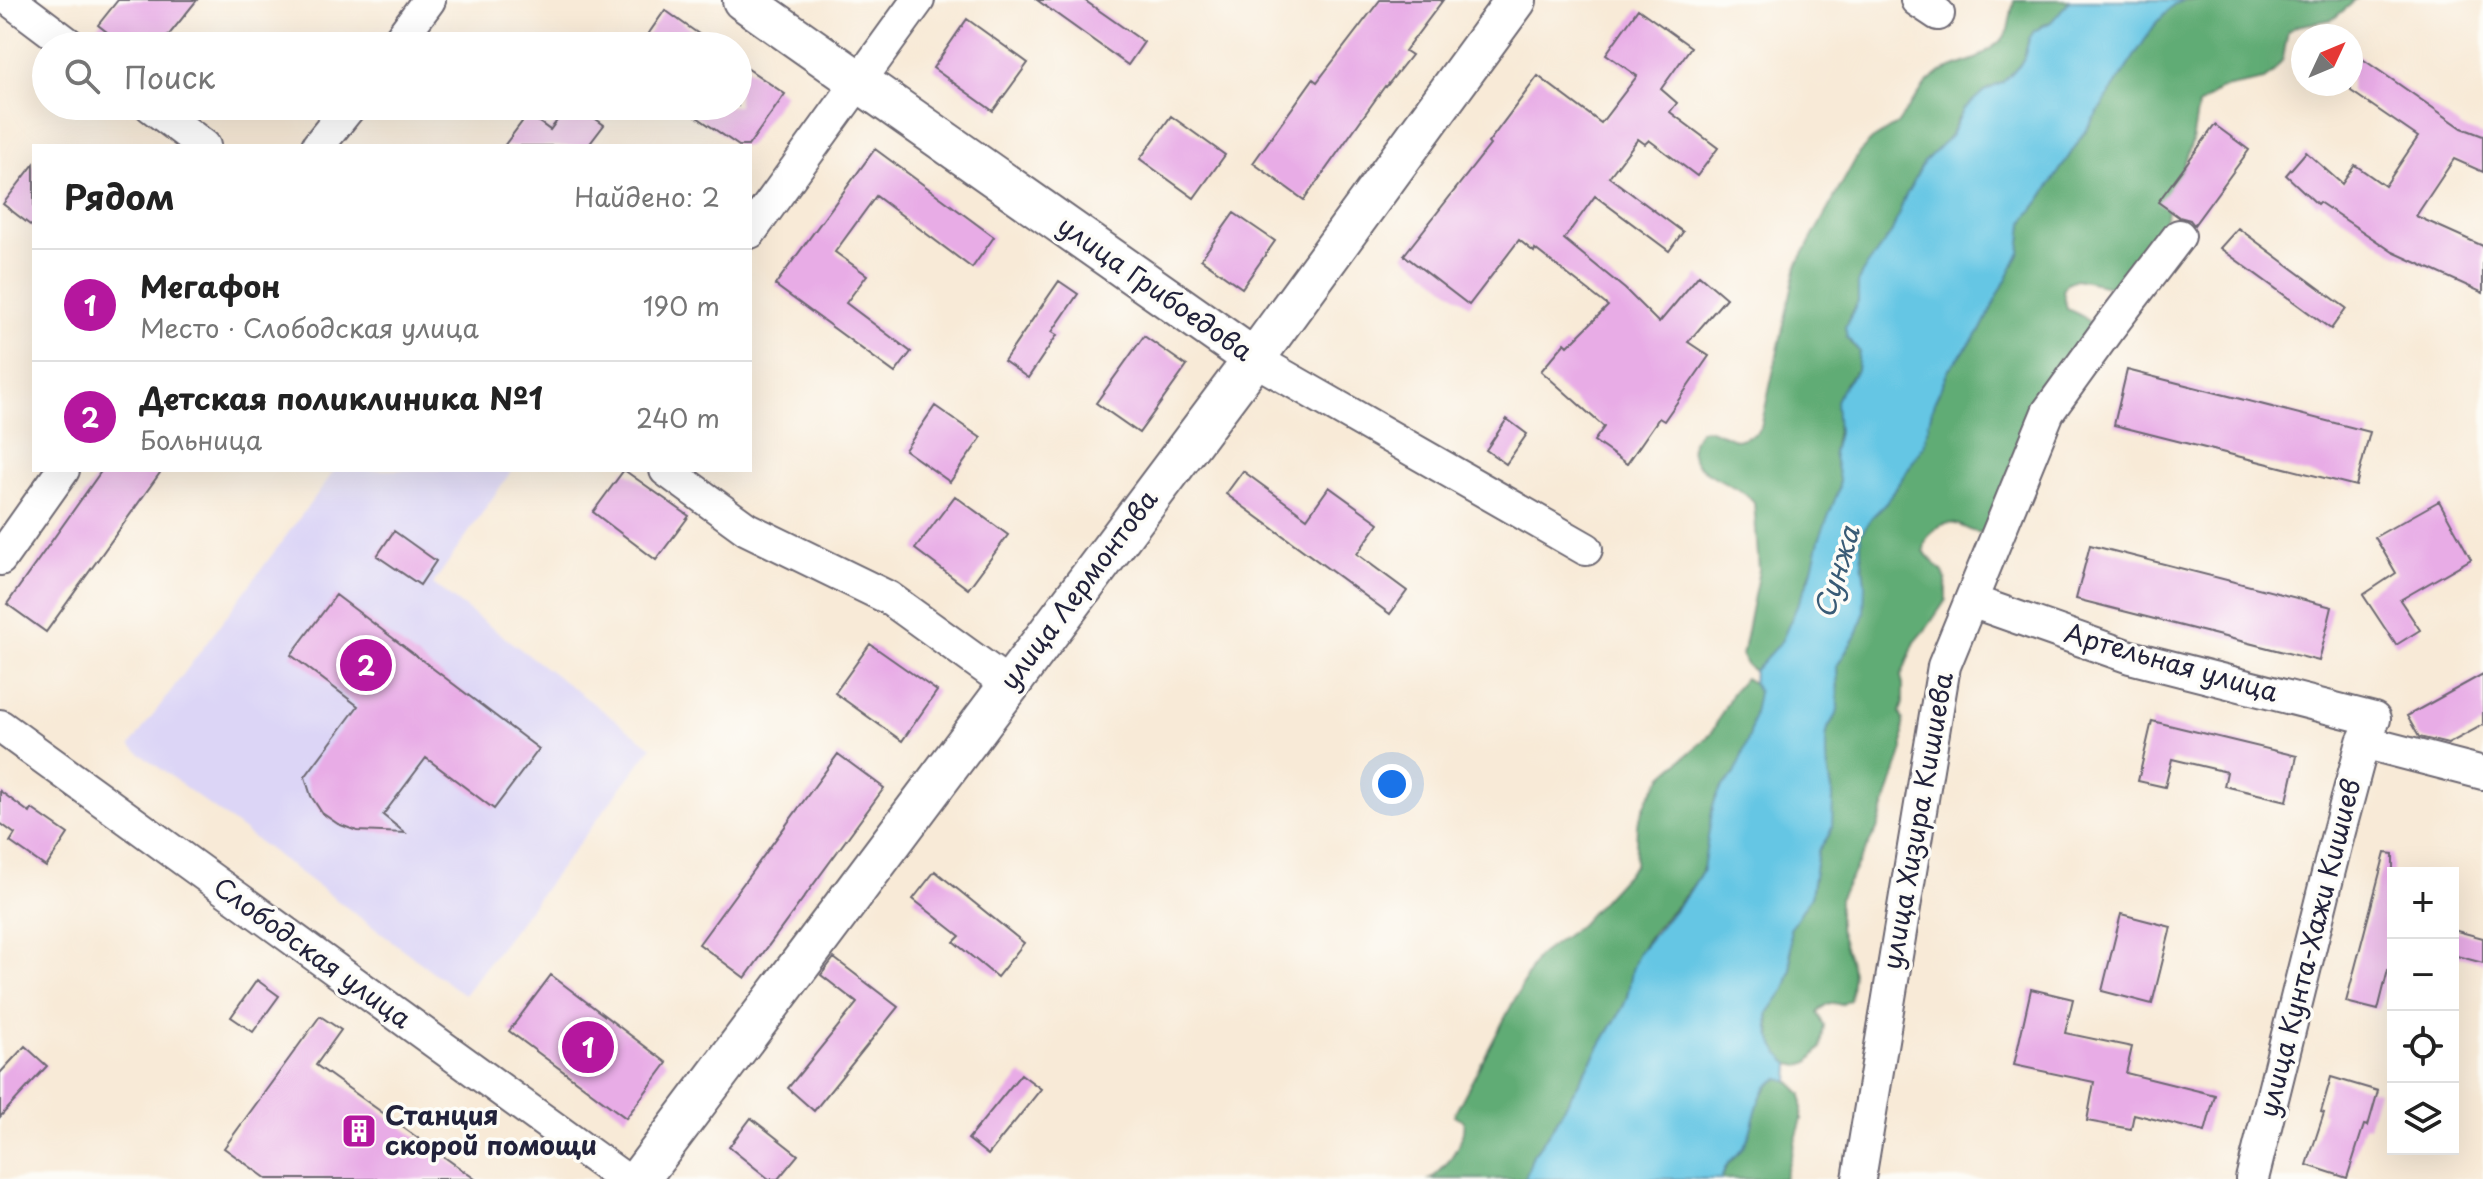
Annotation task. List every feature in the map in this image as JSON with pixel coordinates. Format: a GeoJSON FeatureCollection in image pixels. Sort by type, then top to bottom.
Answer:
{"type":"FeatureCollection","features":[{"type":"Feature","properties":{"kind":"street"},"geometry":{"type":"LineString","coordinates":[[10,0],[52,32]]}},
{"type":"Feature","properties":{"kind":"street"},"geometry":{"type":"LineString","coordinates":[[405,32],[429,0]]}},
{"type":"Feature","properties":{"kind":"street","name":"улица Грибоедова"},"geometry":{"type":"LineString","coordinates":[[743,0],[1254,359],[1586,549]]}},
{"type":"Feature","properties":{"kind":"street"},"geometry":{"type":"LineString","coordinates":[[752,229],[918,0]]}},
{"type":"Feature","properties":{"kind":"street","name":"улица Лермонтова"},"geometry":{"type":"LineString","coordinates":[[639,1179],[1254,359],[1516,0]]}},
{"type":"Feature","properties":{"kind":"street"},"geometry":{"type":"LineString","coordinates":[[170,120],[201,144]]}},
{"type":"Feature","properties":{"kind":"street"},"geometry":{"type":"LineString","coordinates":[[320,144],[339,120]]}},
{"type":"Feature","properties":{"kind":"street","name":"улица Хизира Кишиева"},"geometry":{"type":"LineString","coordinates":[[1859,1179],[1944,666],[2048,412],[2179,236]]}},
{"type":"Feature","properties":{"kind":"street"},"geometry":{"type":"LineString","coordinates":[[0,559],[62,472]]}},
{"type":"Feature","properties":{"kind":"street"},"geometry":{"type":"LineString","coordinates":[[669,472],[747,529],[889,598],[1008,684]]}},
{"type":"Feature","properties":{"kind":"street","name":"Артельная улица"},"geometry":{"type":"LineString","coordinates":[[1971,601],[2130,657],[2368,731],[2483,773]]}},
{"type":"Feature","properties":{"kind":"street","name":"Слободская улица"},"geometry":{"type":"LineString","coordinates":[[0,726],[624,1179]]}},
{"type":"Feature","properties":{"kind":"street","name":"улица Кунта-Хажи Кишиев"},"geometry":{"type":"LineString","coordinates":[[2252,1179],[2326,880],[2368,731]]}},
{"type":"Feature","properties":{"kind":"shaded area"},"geometry":{"type":"Polygon","coordinates":[[[334,472],[511,472],[433,584],[652,747],[464,995],[130,746],[334,472]]]}},
{"type":"Feature","properties":{"kind":"green space"},"geometry":{"type":"Polygon","coordinates":[[[2014,0],[2070,0],[2059,15],[2042,25],[2029,39],[2019,66],[2002,83],[1984,91],[1958,118],[1951,135],[1924,162],[1905,197],[1892,232],[1858,283],[1858,302],[1845,327],[1852,344],[1859,351],[1857,370],[1845,384],[1833,452],[1839,489],[1803,595],[1782,641],[1754,671],[1746,665],[1742,656],[1759,570],[1754,502],[1698,464],[1692,455],[1692,444],[1700,430],[1710,429],[1737,440],[1755,434],[1761,427],[1797,265],[1859,153],[1872,140],[1897,124],[1926,84],[1941,72],[1978,58],[2003,39],[2014,0]]]}},
{"type":"Feature","properties":{"kind":"green space"},"geometry":{"type":"Polygon","coordinates":[[[2184,0],[2356,0],[2333,19],[2291,24],[2283,59],[2272,74],[2264,80],[2220,89],[2198,106],[2192,142],[2163,222],[2148,245],[2148,279],[2123,289],[2076,279],[2067,283],[2063,291],[2067,309],[2088,320],[2095,333],[2066,353],[2054,378],[2040,391],[2042,400],[1983,533],[1946,524],[1934,530],[1927,539],[1924,552],[1943,572],[1946,600],[1915,642],[1901,676],[1903,749],[1877,829],[1839,899],[1839,928],[1853,972],[1850,1000],[1841,1005],[1831,1003],[1823,1007],[1818,1013],[1824,1025],[1821,1048],[1809,1062],[1800,1066],[1790,1064],[1772,1043],[1768,1013],[1788,980],[1791,970],[1790,929],[1811,896],[1818,851],[1829,835],[1833,796],[1826,738],[1838,711],[1837,666],[1858,632],[1865,583],[1861,534],[1886,503],[1924,444],[1933,405],[1949,369],[1980,331],[2020,252],[2023,223],[2154,26],[2174,4],[2184,0]]]}},
{"type":"Feature","properties":{"kind":"green space"},"geometry":{"type":"Polygon","coordinates":[[[1745,678],[1758,691],[1757,708],[1738,767],[1714,803],[1703,868],[1685,896],[1645,943],[1636,960],[1623,1007],[1550,1132],[1533,1155],[1525,1179],[1430,1179],[1442,1169],[1459,1144],[1463,1120],[1454,1115],[1537,957],[1580,925],[1635,865],[1637,825],[1648,798],[1663,776],[1711,734],[1732,693],[1745,678]]]}},
{"type":"Feature","properties":{"kind":"green space"},"geometry":{"type":"Polygon","coordinates":[[[1781,1077],[1802,1094],[1802,1119],[1784,1179],[1721,1179],[1728,1164],[1741,1150],[1760,1097],[1772,1082],[1781,1077]]]}},
{"type":"Feature","properties":{"kind":"water","name":"Сунжа"},"geometry":{"type":"Polygon","coordinates":[[[2070,0],[2184,0],[2174,4],[2154,26],[2023,223],[2020,252],[1980,331],[1949,369],[1933,405],[1924,444],[1886,503],[1861,534],[1864,613],[1858,632],[1837,666],[1838,711],[1826,738],[1833,796],[1832,826],[1818,851],[1811,896],[1790,929],[1791,970],[1785,989],[1768,1013],[1773,1042],[1779,1054],[1790,1064],[1789,1081],[1780,1078],[1765,1090],[1746,1143],[1728,1164],[1721,1179],[1525,1179],[1533,1155],[1550,1132],[1623,1007],[1639,952],[1688,894],[1703,870],[1713,805],[1721,788],[1735,774],[1750,734],[1758,692],[1753,683],[1754,671],[1782,640],[1810,577],[1819,540],[1839,489],[1833,452],[1838,433],[1836,401],[1857,370],[1859,351],[1847,337],[1845,327],[1858,302],[1858,282],[1862,273],[1892,232],[1905,197],[1924,162],[1951,135],[1963,110],[1984,91],[2002,83],[2019,66],[2034,31],[2051,22],[2070,0]]]}},
{"type":"Feature","properties":{"kind":"building"},"geometry":{"type":"Polygon","coordinates":[[[118,0],[197,0],[171,32],[107,32],[98,25],[118,0]]]}},
{"type":"Feature","properties":{"kind":"building"},"geometry":{"type":"Polygon","coordinates":[[[1037,0],[1084,0],[1144,42],[1128,65],[1037,0]]]}},
{"type":"Feature","properties":{"kind":"building"},"geometry":{"type":"Polygon","coordinates":[[[1380,0],[1443,0],[1405,51],[1411,55],[1385,86],[1304,200],[1253,163],[1313,79],[1317,82],[1380,0]]]}},
{"type":"Feature","properties":{"kind":"building"},"geometry":{"type":"Polygon","coordinates":[[[1638,9],[1691,47],[1661,89],[1677,103],[1670,112],[1718,148],[1697,176],[1649,140],[1645,144],[1638,139],[1609,177],[1683,232],[1669,251],[1595,196],[1564,239],[1625,289],[1659,323],[1699,275],[1726,298],[1688,342],[1709,356],[1664,421],[1659,418],[1627,464],[1594,441],[1604,427],[1541,371],[1565,343],[1568,346],[1608,306],[1519,240],[1469,305],[1404,255],[1490,145],[1488,143],[1538,76],[1601,123],[1637,76],[1606,54],[1638,9]]]}},
{"type":"Feature","properties":{"kind":"building"},"geometry":{"type":"Polygon","coordinates":[[[665,10],[696,32],[650,32],[665,10]]]}},
{"type":"Feature","properties":{"kind":"building"},"geometry":{"type":"Polygon","coordinates":[[[967,19],[1028,63],[993,111],[933,68],[967,19]]]}},
{"type":"Feature","properties":{"kind":"building"},"geometry":{"type":"Polygon","coordinates":[[[2363,59],[2462,128],[2483,136],[2483,172],[2454,159],[2416,216],[2483,246],[2483,293],[2393,252],[2319,202],[2317,204],[2286,175],[2306,152],[2342,184],[2355,165],[2385,186],[2418,137],[2358,96],[2363,96],[2363,59]]]}},
{"type":"Feature","properties":{"kind":"building"},"geometry":{"type":"Polygon","coordinates":[[[752,72],[785,94],[749,144],[736,144],[701,120],[752,120],[752,72]]]}},
{"type":"Feature","properties":{"kind":"building"},"geometry":{"type":"Polygon","coordinates":[[[1171,116],[1225,155],[1194,198],[1140,159],[1171,116]]]}},
{"type":"Feature","properties":{"kind":"building"},"geometry":{"type":"Polygon","coordinates":[[[524,120],[536,120],[550,130],[558,120],[597,120],[604,125],[590,144],[506,144],[524,120]]]}},
{"type":"Feature","properties":{"kind":"building"},"geometry":{"type":"Polygon","coordinates":[[[2215,125],[2249,150],[2194,225],[2158,202],[2215,125]]]}},
{"type":"Feature","properties":{"kind":"building"},"geometry":{"type":"Polygon","coordinates":[[[875,149],[994,237],[972,268],[876,196],[835,252],[867,275],[846,303],[911,352],[895,373],[775,285],[875,149]]]}},
{"type":"Feature","properties":{"kind":"building"},"geometry":{"type":"Polygon","coordinates":[[[32,167],[32,226],[3,204],[32,167]]]}},
{"type":"Feature","properties":{"kind":"building"},"geometry":{"type":"Polygon","coordinates":[[[1234,213],[1275,241],[1242,288],[1201,259],[1234,213]]]}},
{"type":"Feature","properties":{"kind":"building"},"geometry":{"type":"Polygon","coordinates":[[[2238,228],[2346,308],[2331,329],[2220,248],[2238,228]]]}},
{"type":"Feature","properties":{"kind":"building"},"geometry":{"type":"Polygon","coordinates":[[[1059,281],[1078,294],[1052,332],[1057,335],[1028,378],[1004,361],[1059,281]]]}},
{"type":"Feature","properties":{"kind":"building"},"geometry":{"type":"Polygon","coordinates":[[[1144,336],[1187,366],[1139,433],[1096,403],[1144,336]]]}},
{"type":"Feature","properties":{"kind":"building"},"geometry":{"type":"Polygon","coordinates":[[[2127,370],[2370,432],[2356,486],[2114,425],[2127,370]]]}},
{"type":"Feature","properties":{"kind":"building"},"geometry":{"type":"Polygon","coordinates":[[[935,406],[981,438],[950,482],[905,450],[935,406]]]}},
{"type":"Feature","properties":{"kind":"building"},"geometry":{"type":"Polygon","coordinates":[[[1507,419],[1527,434],[1506,464],[1486,450],[1507,419]]]}},
{"type":"Feature","properties":{"kind":"building"},"geometry":{"type":"Polygon","coordinates":[[[1243,471],[1307,518],[1329,487],[1379,523],[1357,554],[1407,591],[1390,614],[1226,494],[1243,471]]]}},
{"type":"Feature","properties":{"kind":"building"},"geometry":{"type":"Polygon","coordinates":[[[101,472],[161,472],[46,632],[7,604],[101,472]]]}},
{"type":"Feature","properties":{"kind":"building"},"geometry":{"type":"Polygon","coordinates":[[[623,472],[627,472],[689,516],[656,560],[593,512],[623,472]]]}},
{"type":"Feature","properties":{"kind":"building"},"geometry":{"type":"Polygon","coordinates":[[[955,496],[1008,535],[968,589],[915,549],[955,496]]]}},
{"type":"Feature","properties":{"kind":"building"},"geometry":{"type":"Polygon","coordinates":[[[2439,501],[2471,559],[2400,600],[2420,630],[2396,645],[2363,595],[2396,573],[2375,537],[2439,501]]]}},
{"type":"Feature","properties":{"kind":"building"},"geometry":{"type":"Polygon","coordinates":[[[394,531],[436,561],[420,585],[377,556],[394,531]]]}},
{"type":"Feature","properties":{"kind":"building"},"geometry":{"type":"Polygon","coordinates":[[[2090,545],[2332,607],[2319,661],[2076,599],[2090,545]]]}},
{"type":"Feature","properties":{"kind":"building"},"geometry":{"type":"Polygon","coordinates":[[[336,595],[539,749],[494,809],[426,758],[383,815],[405,833],[357,831],[338,824],[322,813],[311,796],[305,777],[358,706],[291,655],[336,595]]]}},
{"type":"Feature","properties":{"kind":"building"},"geometry":{"type":"Polygon","coordinates":[[[870,644],[937,691],[902,741],[835,693],[870,644]]]}},
{"type":"Feature","properties":{"kind":"building"},"geometry":{"type":"Polygon","coordinates":[[[2483,674],[2483,725],[2448,744],[2419,737],[2407,716],[2483,674]]]}},
{"type":"Feature","properties":{"kind":"building"},"geometry":{"type":"Polygon","coordinates":[[[2152,721],[2297,756],[2287,801],[2224,786],[2227,772],[2172,759],[2165,787],[2138,781],[2152,721]]]}},
{"type":"Feature","properties":{"kind":"building"},"geometry":{"type":"Polygon","coordinates":[[[838,754],[884,788],[745,978],[699,944],[838,754]]]}},
{"type":"Feature","properties":{"kind":"building"},"geometry":{"type":"Polygon","coordinates":[[[0,791],[30,813],[32,809],[68,834],[46,867],[10,842],[15,834],[0,823],[0,791]]]}},
{"type":"Feature","properties":{"kind":"building"},"geometry":{"type":"Polygon","coordinates":[[[2385,853],[2393,854],[2393,867],[2387,867],[2387,974],[2378,1010],[2346,1002],[2385,853]]]}},
{"type":"Feature","properties":{"kind":"building"},"geometry":{"type":"Polygon","coordinates":[[[935,871],[1024,943],[997,977],[954,942],[960,936],[913,899],[935,871]]]}},
{"type":"Feature","properties":{"kind":"building"},"geometry":{"type":"Polygon","coordinates":[[[2121,914],[2171,927],[2152,1004],[2102,991],[2121,914]]]}},
{"type":"Feature","properties":{"kind":"building"},"geometry":{"type":"Polygon","coordinates":[[[2459,932],[2483,938],[2483,963],[2459,957],[2459,932]]]}},
{"type":"Feature","properties":{"kind":"building"},"geometry":{"type":"Polygon","coordinates":[[[834,958],[898,1007],[814,1111],[788,1088],[857,1003],[821,975],[834,958]]]}},
{"type":"Feature","properties":{"kind":"building"},"geometry":{"type":"Polygon","coordinates":[[[551,975],[667,1063],[626,1118],[509,1031],[551,975]]]}},
{"type":"Feature","properties":{"kind":"building"},"geometry":{"type":"Polygon","coordinates":[[[257,980],[279,996],[253,1032],[231,1017],[257,980]]]}},
{"type":"Feature","properties":{"kind":"building"},"geometry":{"type":"Polygon","coordinates":[[[2031,989],[2073,999],[2065,1033],[2132,1047],[2126,1073],[2215,1095],[2205,1132],[2134,1114],[2131,1129],[2087,1121],[2094,1082],[2014,1065],[2031,989]]]}},
{"type":"Feature","properties":{"kind":"building"},"geometry":{"type":"Polygon","coordinates":[[[320,1016],[341,1030],[316,1065],[475,1179],[267,1179],[224,1148],[320,1016]]]}},
{"type":"Feature","properties":{"kind":"building"},"geometry":{"type":"Polygon","coordinates":[[[25,1046],[47,1066],[0,1117],[0,1073],[25,1046]]]}},
{"type":"Feature","properties":{"kind":"building"},"geometry":{"type":"Polygon","coordinates":[[[1021,1074],[1041,1089],[988,1155],[968,1139],[1021,1074]]]}},
{"type":"Feature","properties":{"kind":"building"},"geometry":{"type":"Polygon","coordinates":[[[2331,1077],[2378,1091],[2347,1178],[2307,1165],[2324,1113],[2321,1112],[2331,1077]]]}},
{"type":"Feature","properties":{"kind":"building"},"geometry":{"type":"Polygon","coordinates":[[[751,1118],[798,1155],[778,1179],[769,1179],[729,1147],[751,1118]]]}},
{"type":"Feature","properties":{"kind":"place","name":"Детская поликлиника №1"},"geometry":{"type":"Point","coordinates":[366,665]}},
{"type":"Feature","properties":{"kind":"place","name":"Мегафон"},"geometry":{"type":"Point","coordinates":[588,1047]}},
{"type":"Feature","properties":{"kind":"place","name":"Станция скорой помощи"},"geometry":{"type":"Point","coordinates":[359,1131]}}]}
